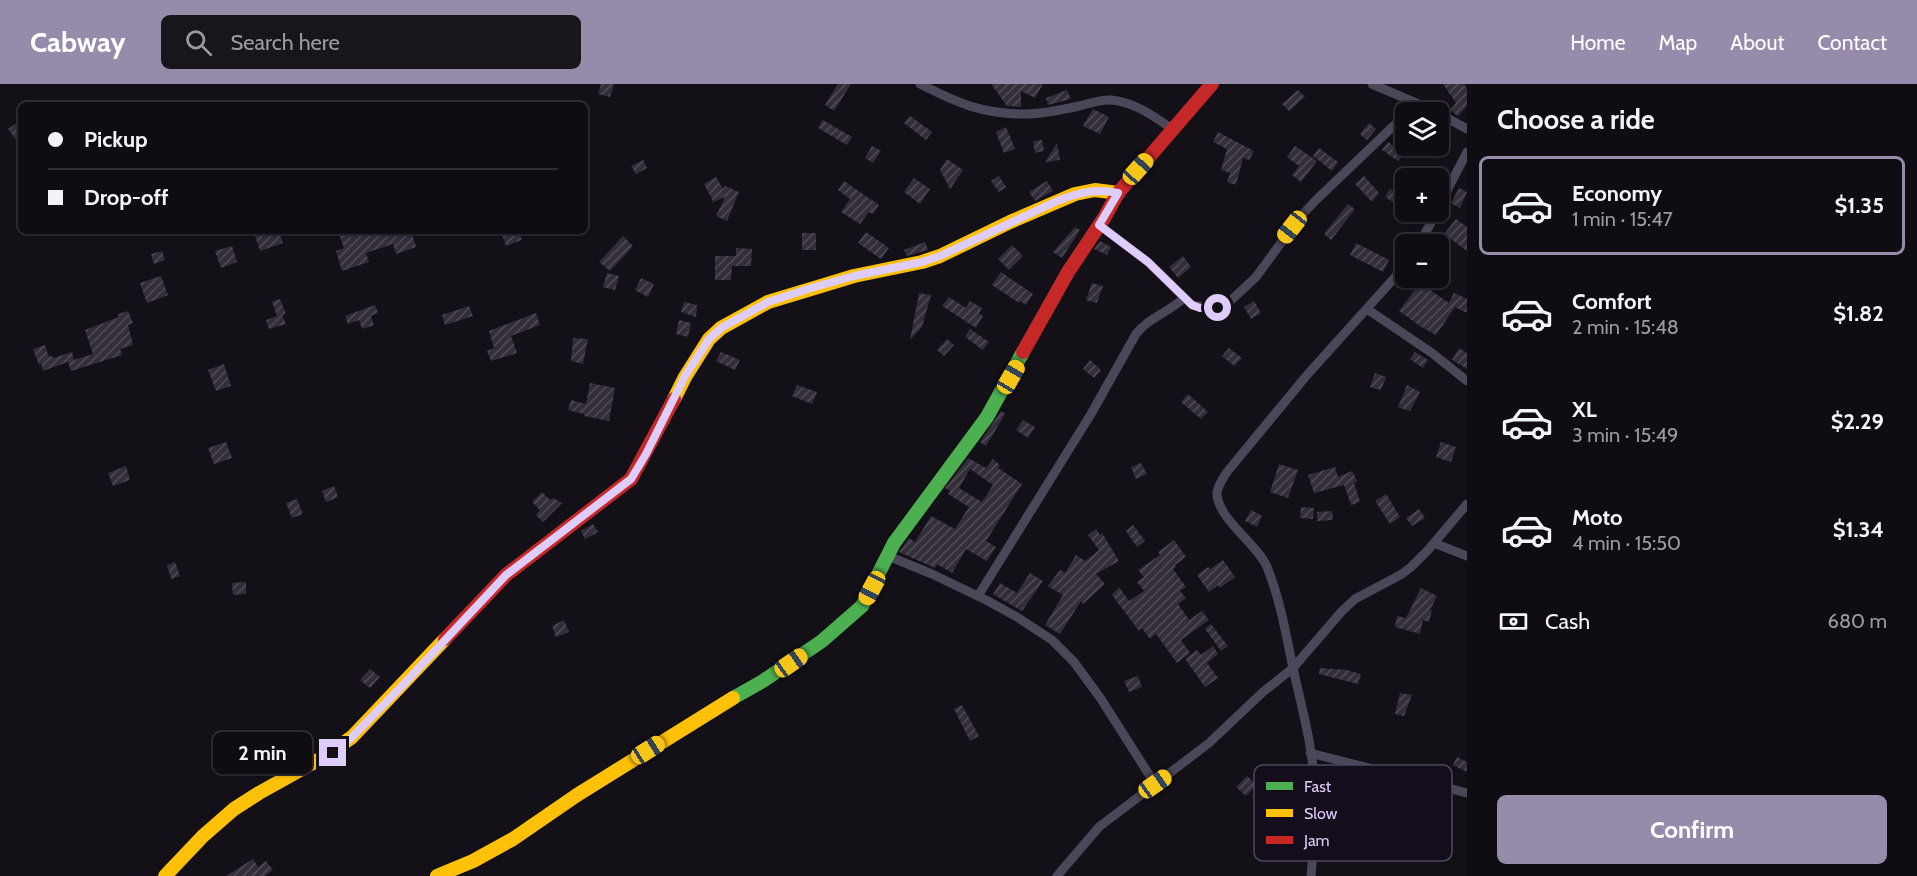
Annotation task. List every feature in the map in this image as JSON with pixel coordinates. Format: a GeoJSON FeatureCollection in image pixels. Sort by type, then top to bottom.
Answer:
{"type":"FeatureCollection","features":[{"type":"Feature","properties":{"kind":"street"},"geometry":{"type":"LineString","coordinates":[[920,84],[956,102],[983,111],[1034,113],[1072,108],[1098,101],[1119,102],[1136,107],[1172,129]]}},
{"type":"Feature","properties":{"kind":"street"},"geometry":{"type":"LineString","coordinates":[[437,876],[473,861],[513,839],[577,795],[705,714],[763,681],[822,641],[862,606],[894,543],[987,417],[1068,272],[1118,193],[1212,84]]}},
{"type":"Feature","properties":{"kind":"street"},"geometry":{"type":"LineString","coordinates":[[1372,84],[1416,102]]}},
{"type":"Feature","properties":{"kind":"street"},"geometry":{"type":"LineString","coordinates":[[1449,119],[1467,129]]}},
{"type":"Feature","properties":{"kind":"street"},"geometry":{"type":"LineString","coordinates":[[1099,225],[1153,266],[1192,305],[1209,309],[1226,305],[1256,277],[1300,217],[1395,124]]}},
{"type":"Feature","properties":{"kind":"street"},"geometry":{"type":"LineString","coordinates":[[1449,188],[1467,152]]}},
{"type":"Feature","properties":{"kind":"street"},"geometry":{"type":"LineString","coordinates":[[165,876],[212,826],[244,802],[283,778],[333,753],[352,737],[506,575],[631,479],[685,376],[709,339],[721,328],[768,302],[811,288],[931,259],[1075,194],[1095,190],[1118,193]]}},
{"type":"Feature","properties":{"kind":"street"},"geometry":{"type":"LineString","coordinates":[[1312,765],[1283,621],[1266,565],[1257,549],[1240,533],[1225,513],[1217,493],[1227,472],[1307,375],[1395,277]]}},
{"type":"Feature","properties":{"kind":"street"},"geometry":{"type":"LineString","coordinates":[[978,596],[1092,414],[1136,334],[1142,326],[1168,311],[1184,298]]}},
{"type":"Feature","properties":{"kind":"street"},"geometry":{"type":"LineString","coordinates":[[1367,309],[1432,353],[1467,381]]}},
{"type":"Feature","properties":{"kind":"street"},"geometry":{"type":"LineString","coordinates":[[1057,876],[1099,828],[1209,743],[1263,692],[1293,669],[1355,599],[1402,574],[1434,543],[1467,504]]}},
{"type":"Feature","properties":{"kind":"street"},"geometry":{"type":"LineString","coordinates":[[1434,543],[1467,556]]}},
{"type":"Feature","properties":{"kind":"street"},"geometry":{"type":"LineString","coordinates":[[888,556],[932,573],[978,596],[1041,632],[1061,648],[1074,662],[1120,726],[1155,784]]}},
{"type":"Feature","properties":{"kind":"street"},"geometry":{"type":"LineString","coordinates":[[1310,753],[1357,765]]}},
{"type":"Feature","properties":{"kind":"street"},"geometry":{"type":"LineString","coordinates":[[1452,789],[1467,793]]}},
{"type":"Feature","properties":{"kind":"street"},"geometry":{"type":"LineString","coordinates":[[1311,876],[1312,861]]}},
{"type":"Feature","properties":{"kind":"building"},"geometry":{"type":"Polygon","coordinates":[[[601,84],[614,84],[610,97],[598,94],[601,84]]]}},
{"type":"Feature","properties":{"kind":"building"},"geometry":{"type":"Polygon","coordinates":[[[838,84],[851,84],[834,111],[825,105],[838,84]]]}},
{"type":"Feature","properties":{"kind":"building"},"geometry":{"type":"Polygon","coordinates":[[[991,84],[1043,84],[1035,98],[1021,91],[1021,107],[1007,106],[991,84]]]}},
{"type":"Feature","properties":{"kind":"building"},"geometry":{"type":"Polygon","coordinates":[[[1443,84],[1464,84],[1467,89],[1467,106],[1458,116],[1450,110],[1456,103],[1443,84]]]}},
{"type":"Feature","properties":{"kind":"building"},"geometry":{"type":"Polygon","coordinates":[[[1067,90],[1071,99],[1048,105],[1046,98],[1067,90]]]}},
{"type":"Feature","properties":{"kind":"building"},"geometry":{"type":"Polygon","coordinates":[[[1298,90],[1305,97],[1289,111],[1282,104],[1298,90]]]}},
{"type":"Feature","properties":{"kind":"building"},"geometry":{"type":"Polygon","coordinates":[[[1093,109],[1109,117],[1100,134],[1083,126],[1093,109]]]}},
{"type":"Feature","properties":{"kind":"building"},"geometry":{"type":"Polygon","coordinates":[[[910,116],[932,132],[926,140],[904,123],[910,116]]]}},
{"type":"Feature","properties":{"kind":"building"},"geometry":{"type":"Polygon","coordinates":[[[823,120],[852,137],[847,145],[818,128],[823,120]]]}},
{"type":"Feature","properties":{"kind":"building"},"geometry":{"type":"Polygon","coordinates":[[[18,122],[18,143],[8,129],[18,122]]]}},
{"type":"Feature","properties":{"kind":"building"},"geometry":{"type":"Polygon","coordinates":[[[1369,123],[1376,129],[1367,140],[1360,134],[1369,123]]]}},
{"type":"Feature","properties":{"kind":"building"},"geometry":{"type":"Polygon","coordinates":[[[1006,127],[1015,149],[1004,153],[996,132],[1006,127]]]}},
{"type":"Feature","properties":{"kind":"building"},"geometry":{"type":"Polygon","coordinates":[[[1218,132],[1254,151],[1249,160],[1243,158],[1236,185],[1227,182],[1230,173],[1221,170],[1227,149],[1213,142],[1218,132]]]}},
{"type":"Feature","properties":{"kind":"building"},"geometry":{"type":"Polygon","coordinates":[[[1042,140],[1044,151],[1035,153],[1033,141],[1042,140]]]}},
{"type":"Feature","properties":{"kind":"building"},"geometry":{"type":"Polygon","coordinates":[[[1388,142],[1395,147],[1395,156],[1402,156],[1398,161],[1382,150],[1388,142]]]}},
{"type":"Feature","properties":{"kind":"building"},"geometry":{"type":"Polygon","coordinates":[[[1057,143],[1060,160],[1045,162],[1057,143]]]}},
{"type":"Feature","properties":{"kind":"building"},"geometry":{"type":"Polygon","coordinates":[[[872,146],[881,151],[873,163],[865,158],[872,146]]]}},
{"type":"Feature","properties":{"kind":"building"},"geometry":{"type":"Polygon","coordinates":[[[1295,146],[1317,161],[1301,182],[1292,175],[1299,166],[1287,157],[1295,146]]]}},
{"type":"Feature","properties":{"kind":"building"},"geometry":{"type":"Polygon","coordinates":[[[1319,148],[1338,162],[1332,171],[1313,156],[1319,148]]]}},
{"type":"Feature","properties":{"kind":"building"},"geometry":{"type":"Polygon","coordinates":[[[947,159],[963,170],[950,189],[940,170],[947,159]]]}},
{"type":"Feature","properties":{"kind":"building"},"geometry":{"type":"Polygon","coordinates":[[[643,160],[647,168],[636,174],[631,166],[643,160]]]}},
{"type":"Feature","properties":{"kind":"building"},"geometry":{"type":"Polygon","coordinates":[[[999,176],[1006,187],[999,192],[991,181],[999,176]]]}},
{"type":"Feature","properties":{"kind":"building"},"geometry":{"type":"Polygon","coordinates":[[[1364,176],[1379,193],[1372,202],[1355,184],[1364,176]]]}},
{"type":"Feature","properties":{"kind":"building"},"geometry":{"type":"Polygon","coordinates":[[[716,177],[723,189],[725,186],[739,192],[727,221],[716,216],[725,197],[711,203],[713,201],[704,184],[716,177]]]}},
{"type":"Feature","properties":{"kind":"building"},"geometry":{"type":"Polygon","coordinates":[[[914,178],[930,189],[920,204],[904,192],[914,178]]]}},
{"type":"Feature","properties":{"kind":"building"},"geometry":{"type":"Polygon","coordinates":[[[844,181],[879,205],[873,214],[869,212],[860,224],[841,212],[850,199],[838,190],[844,181]]]}},
{"type":"Feature","properties":{"kind":"building"},"geometry":{"type":"Polygon","coordinates":[[[1047,181],[1053,191],[1035,201],[1029,192],[1047,181]]]}},
{"type":"Feature","properties":{"kind":"building"},"geometry":{"type":"Polygon","coordinates":[[[1459,188],[1467,192],[1460,208],[1451,203],[1459,188]]]}},
{"type":"Feature","properties":{"kind":"building"},"geometry":{"type":"Polygon","coordinates":[[[1390,189],[1395,192],[1395,204],[1385,197],[1390,189]]]}},
{"type":"Feature","properties":{"kind":"building"},"geometry":{"type":"Polygon","coordinates":[[[1348,204],[1355,209],[1331,240],[1324,234],[1348,204]]]}},
{"type":"Feature","properties":{"kind":"building"},"geometry":{"type":"Polygon","coordinates":[[[1456,219],[1467,227],[1467,251],[1449,238],[1449,234],[1444,234],[1456,219]]]}},
{"type":"Feature","properties":{"kind":"building"},"geometry":{"type":"Polygon","coordinates":[[[1075,227],[1080,230],[1062,258],[1053,252],[1075,227]]]}},
{"type":"Feature","properties":{"kind":"building"},"geometry":{"type":"Polygon","coordinates":[[[866,232],[889,248],[881,259],[858,243],[866,232]]]}},
{"type":"Feature","properties":{"kind":"building"},"geometry":{"type":"Polygon","coordinates":[[[802,233],[816,233],[816,250],[802,250],[802,233]]]}},
{"type":"Feature","properties":{"kind":"building"},"geometry":{"type":"Polygon","coordinates":[[[280,234],[283,243],[260,251],[255,236],[280,234]]]}},
{"type":"Feature","properties":{"kind":"building"},"geometry":{"type":"Polygon","coordinates":[[[339,234],[350,234],[351,237],[359,234],[366,236],[412,234],[416,247],[396,254],[393,244],[366,253],[369,262],[342,271],[336,251],[344,248],[339,234]]]}},
{"type":"Feature","properties":{"kind":"building"},"geometry":{"type":"Polygon","coordinates":[[[502,234],[520,234],[522,240],[506,246],[502,234]]]}},
{"type":"Feature","properties":{"kind":"building"},"geometry":{"type":"Polygon","coordinates":[[[623,236],[633,246],[610,271],[599,262],[623,236]]]}},
{"type":"Feature","properties":{"kind":"building"},"geometry":{"type":"Polygon","coordinates":[[[1100,241],[1111,247],[1107,255],[1094,249],[1100,241]]]}},
{"type":"Feature","properties":{"kind":"building"},"geometry":{"type":"Polygon","coordinates":[[[925,242],[928,250],[907,256],[904,250],[925,242]]]}},
{"type":"Feature","properties":{"kind":"building"},"geometry":{"type":"Polygon","coordinates":[[[1356,243],[1389,260],[1383,272],[1350,255],[1356,243]]]}},
{"type":"Feature","properties":{"kind":"building"},"geometry":{"type":"Polygon","coordinates":[[[1012,245],[1023,256],[1009,270],[998,259],[1012,245]]]}},
{"type":"Feature","properties":{"kind":"building"},"geometry":{"type":"Polygon","coordinates":[[[232,246],[237,262],[221,268],[215,251],[232,246]]]}},
{"type":"Feature","properties":{"kind":"building"},"geometry":{"type":"Polygon","coordinates":[[[736,248],[752,249],[751,266],[732,266],[731,280],[715,280],[715,256],[736,256],[736,248]]]}},
{"type":"Feature","properties":{"kind":"building"},"geometry":{"type":"Polygon","coordinates":[[[162,251],[165,260],[154,264],[151,254],[162,251]]]}},
{"type":"Feature","properties":{"kind":"building"},"geometry":{"type":"Polygon","coordinates":[[[1183,256],[1191,267],[1178,278],[1169,267],[1183,256]]]}},
{"type":"Feature","properties":{"kind":"building"},"geometry":{"type":"Polygon","coordinates":[[[1001,272],[1033,294],[1026,305],[1020,301],[1019,303],[992,285],[1001,272]]]}},
{"type":"Feature","properties":{"kind":"building"},"geometry":{"type":"Polygon","coordinates":[[[607,273],[619,276],[615,290],[603,287],[607,273]]]}},
{"type":"Feature","properties":{"kind":"building"},"geometry":{"type":"Polygon","coordinates":[[[161,276],[168,295],[147,303],[140,283],[161,276]]]}},
{"type":"Feature","properties":{"kind":"building"},"geometry":{"type":"Polygon","coordinates":[[[641,278],[654,284],[648,297],[635,290],[641,278]]]}},
{"type":"Feature","properties":{"kind":"building"},"geometry":{"type":"Polygon","coordinates":[[[1092,283],[1103,286],[1097,303],[1086,300],[1092,283]]]}},
{"type":"Feature","properties":{"kind":"building"},"geometry":{"type":"Polygon","coordinates":[[[1416,288],[1427,288],[1449,303],[1454,293],[1467,299],[1467,313],[1455,307],[1436,335],[1399,311],[1416,288]]]}},
{"type":"Feature","properties":{"kind":"building"},"geometry":{"type":"Polygon","coordinates":[[[919,293],[931,295],[922,327],[910,340],[919,293]]]}},
{"type":"Feature","properties":{"kind":"building"},"geometry":{"type":"Polygon","coordinates":[[[949,297],[966,308],[970,301],[982,308],[979,313],[983,316],[976,328],[942,306],[949,297]]]}},
{"type":"Feature","properties":{"kind":"building"},"geometry":{"type":"Polygon","coordinates":[[[280,299],[286,314],[282,315],[286,324],[269,329],[266,320],[277,316],[272,302],[280,299]]]}},
{"type":"Feature","properties":{"kind":"building"},"geometry":{"type":"Polygon","coordinates":[[[1254,301],[1261,313],[1251,319],[1244,307],[1254,301]]]}},
{"type":"Feature","properties":{"kind":"building"},"geometry":{"type":"Polygon","coordinates":[[[684,302],[697,305],[696,317],[681,312],[684,302]]]}},
{"type":"Feature","properties":{"kind":"building"},"geometry":{"type":"Polygon","coordinates":[[[375,305],[378,313],[371,316],[374,325],[362,329],[359,320],[348,324],[345,316],[375,305]]]}},
{"type":"Feature","properties":{"kind":"building"},"geometry":{"type":"Polygon","coordinates":[[[469,306],[473,316],[445,325],[442,315],[469,306]]]}},
{"type":"Feature","properties":{"kind":"building"},"geometry":{"type":"Polygon","coordinates":[[[128,311],[133,323],[128,325],[133,345],[120,349],[122,355],[71,371],[68,362],[43,371],[41,364],[39,365],[33,349],[45,345],[49,357],[53,358],[72,352],[74,360],[93,354],[85,330],[119,317],[118,314],[128,311]]]}},
{"type":"Feature","properties":{"kind":"building"},"geometry":{"type":"Polygon","coordinates":[[[536,313],[540,325],[511,336],[517,353],[491,361],[487,351],[494,348],[489,331],[536,313]]]}},
{"type":"Feature","properties":{"kind":"building"},"geometry":{"type":"Polygon","coordinates":[[[679,320],[691,323],[688,337],[676,334],[679,320]]]}},
{"type":"Feature","properties":{"kind":"building"},"geometry":{"type":"Polygon","coordinates":[[[970,329],[989,342],[983,350],[965,337],[970,329]]]}},
{"type":"Feature","properties":{"kind":"building"},"geometry":{"type":"Polygon","coordinates":[[[573,338],[588,339],[583,364],[571,361],[573,338]]]}},
{"type":"Feature","properties":{"kind":"building"},"geometry":{"type":"Polygon","coordinates":[[[947,339],[954,345],[944,356],[937,350],[947,339]]]}},
{"type":"Feature","properties":{"kind":"building"},"geometry":{"type":"Polygon","coordinates":[[[1229,348],[1242,358],[1234,366],[1222,356],[1229,348]]]}},
{"type":"Feature","properties":{"kind":"building"},"geometry":{"type":"Polygon","coordinates":[[[1459,348],[1467,353],[1467,369],[1452,360],[1459,348]]]}},
{"type":"Feature","properties":{"kind":"building"},"geometry":{"type":"Polygon","coordinates":[[[721,352],[740,360],[735,370],[716,361],[721,352]]]}},
{"type":"Feature","properties":{"kind":"building"},"geometry":{"type":"Polygon","coordinates":[[[1415,352],[1428,360],[1423,368],[1410,359],[1415,352]]]}},
{"type":"Feature","properties":{"kind":"building"},"geometry":{"type":"Polygon","coordinates":[[[1090,360],[1101,370],[1094,378],[1083,369],[1090,360]]]}},
{"type":"Feature","properties":{"kind":"building"},"geometry":{"type":"Polygon","coordinates":[[[224,364],[231,386],[216,391],[208,370],[224,364]]]}},
{"type":"Feature","properties":{"kind":"building"},"geometry":{"type":"Polygon","coordinates":[[[1375,373],[1386,377],[1381,390],[1370,387],[1375,373]]]}},
{"type":"Feature","properties":{"kind":"building"},"geometry":{"type":"Polygon","coordinates":[[[590,383],[615,388],[609,421],[568,410],[571,400],[586,404],[590,383]]]}},
{"type":"Feature","properties":{"kind":"building"},"geometry":{"type":"Polygon","coordinates":[[[797,385],[817,392],[812,404],[792,396],[797,385]]]}},
{"type":"Feature","properties":{"kind":"building"},"geometry":{"type":"Polygon","coordinates":[[[1407,385],[1420,392],[1410,411],[1398,407],[1407,385]]]}},
{"type":"Feature","properties":{"kind":"building"},"geometry":{"type":"Polygon","coordinates":[[[1188,394],[1208,412],[1201,419],[1181,402],[1188,394]]]}},
{"type":"Feature","properties":{"kind":"building"},"geometry":{"type":"Polygon","coordinates":[[[1001,411],[1005,414],[986,446],[980,442],[1001,411]]]}},
{"type":"Feature","properties":{"kind":"building"},"geometry":{"type":"Polygon","coordinates":[[[1023,420],[1035,427],[1028,438],[1016,430],[1023,420]]]}},
{"type":"Feature","properties":{"kind":"building"},"geometry":{"type":"Polygon","coordinates":[[[226,442],[232,458],[214,464],[208,448],[226,442]]]}},
{"type":"Feature","properties":{"kind":"building"},"geometry":{"type":"Polygon","coordinates":[[[1441,442],[1456,447],[1451,462],[1436,457],[1441,442]]]}},
{"type":"Feature","properties":{"kind":"building"},"geometry":{"type":"Polygon","coordinates":[[[968,458],[986,468],[993,459],[1000,465],[998,468],[1022,484],[986,541],[996,547],[987,561],[966,549],[952,573],[937,564],[935,568],[899,552],[909,538],[915,542],[931,516],[955,529],[969,507],[948,494],[950,491],[945,488],[968,458]],[[970,469],[959,488],[982,502],[993,485],[970,469]]]}},
{"type":"Feature","properties":{"kind":"building"},"geometry":{"type":"Polygon","coordinates":[[[1141,463],[1147,474],[1136,479],[1131,467],[1141,463]]]}},
{"type":"Feature","properties":{"kind":"building"},"geometry":{"type":"Polygon","coordinates":[[[1279,464],[1298,470],[1288,498],[1270,492],[1279,464]]]}},
{"type":"Feature","properties":{"kind":"building"},"geometry":{"type":"Polygon","coordinates":[[[126,466],[130,480],[113,486],[108,473],[126,466]]]}},
{"type":"Feature","properties":{"kind":"building"},"geometry":{"type":"Polygon","coordinates":[[[1335,467],[1338,477],[1352,471],[1357,481],[1354,483],[1360,502],[1351,505],[1344,485],[1314,493],[1308,475],[1335,467]]]}},
{"type":"Feature","properties":{"kind":"building"},"geometry":{"type":"Polygon","coordinates":[[[334,486],[338,497],[326,502],[322,491],[334,486]]]}},
{"type":"Feature","properties":{"kind":"building"},"geometry":{"type":"Polygon","coordinates":[[[542,492],[550,500],[553,498],[562,503],[543,522],[536,515],[540,510],[532,502],[542,492]]]}},
{"type":"Feature","properties":{"kind":"building"},"geometry":{"type":"Polygon","coordinates":[[[1386,494],[1400,517],[1390,524],[1375,501],[1386,494]]]}},
{"type":"Feature","properties":{"kind":"building"},"geometry":{"type":"Polygon","coordinates":[[[297,499],[303,514],[292,518],[286,503],[297,499]]]}},
{"type":"Feature","properties":{"kind":"building"},"geometry":{"type":"Polygon","coordinates":[[[1301,507],[1314,508],[1313,519],[1300,518],[1301,507]]]}},
{"type":"Feature","properties":{"kind":"building"},"geometry":{"type":"Polygon","coordinates":[[[1419,509],[1425,518],[1412,526],[1406,518],[1419,509]]]}},
{"type":"Feature","properties":{"kind":"building"},"geometry":{"type":"Polygon","coordinates":[[[1251,510],[1262,516],[1257,527],[1245,521],[1251,510]]]}},
{"type":"Feature","properties":{"kind":"building"},"geometry":{"type":"Polygon","coordinates":[[[1332,511],[1333,520],[1317,521],[1317,512],[1332,511]]]}},
{"type":"Feature","properties":{"kind":"building"},"geometry":{"type":"Polygon","coordinates":[[[593,524],[598,532],[585,539],[581,531],[593,524]]]}},
{"type":"Feature","properties":{"kind":"building"},"geometry":{"type":"Polygon","coordinates":[[[1133,525],[1145,541],[1137,547],[1126,531],[1133,525]]]}},
{"type":"Feature","properties":{"kind":"building"},"geometry":{"type":"Polygon","coordinates":[[[1096,529],[1100,535],[1102,533],[1119,561],[1096,574],[1105,584],[1083,604],[1081,601],[1060,634],[1045,625],[1063,595],[1048,586],[1060,570],[1065,573],[1076,555],[1085,561],[1099,550],[1088,535],[1096,529]]]}},
{"type":"Feature","properties":{"kind":"building"},"geometry":{"type":"Polygon","coordinates":[[[1174,540],[1186,557],[1173,569],[1186,587],[1180,591],[1186,598],[1178,604],[1189,620],[1202,611],[1209,620],[1181,640],[1190,653],[1177,663],[1156,634],[1150,639],[1142,628],[1139,631],[1112,595],[1119,587],[1129,601],[1144,591],[1137,582],[1144,577],[1138,570],[1160,555],[1158,552],[1174,540]]]}},
{"type":"Feature","properties":{"kind":"building"},"geometry":{"type":"Polygon","coordinates":[[[1223,560],[1235,577],[1220,588],[1218,585],[1209,592],[1197,575],[1223,560]]]}},
{"type":"Feature","properties":{"kind":"building"},"geometry":{"type":"Polygon","coordinates":[[[175,562],[180,576],[171,579],[167,565],[175,562]]]}},
{"type":"Feature","properties":{"kind":"building"},"geometry":{"type":"Polygon","coordinates":[[[1030,573],[1043,581],[1022,611],[993,594],[1000,583],[1017,593],[1030,573]]]}},
{"type":"Feature","properties":{"kind":"building"},"geometry":{"type":"Polygon","coordinates":[[[246,582],[246,594],[233,595],[232,583],[246,582]]]}},
{"type":"Feature","properties":{"kind":"building"},"geometry":{"type":"Polygon","coordinates":[[[1421,588],[1437,596],[1430,610],[1432,610],[1429,622],[1423,620],[1420,634],[1395,627],[1397,616],[1406,618],[1421,588]]]}},
{"type":"Feature","properties":{"kind":"building"},"geometry":{"type":"Polygon","coordinates":[[[564,620],[569,632],[556,637],[552,626],[564,620]]]}},
{"type":"Feature","properties":{"kind":"building"},"geometry":{"type":"Polygon","coordinates":[[[1211,624],[1228,646],[1221,651],[1205,629],[1211,624]]]}},
{"type":"Feature","properties":{"kind":"building"},"geometry":{"type":"Polygon","coordinates":[[[1213,646],[1218,654],[1207,663],[1218,678],[1205,687],[1185,659],[1197,650],[1201,655],[1213,646]]]}},
{"type":"Feature","properties":{"kind":"building"},"geometry":{"type":"Polygon","coordinates":[[[1320,668],[1347,670],[1361,674],[1358,684],[1319,674],[1320,668]]]}},
{"type":"Feature","properties":{"kind":"building"},"geometry":{"type":"Polygon","coordinates":[[[370,669],[380,677],[370,688],[360,680],[370,669]]]}},
{"type":"Feature","properties":{"kind":"building"},"geometry":{"type":"Polygon","coordinates":[[[1138,676],[1142,687],[1129,692],[1124,681],[1138,676]]]}},
{"type":"Feature","properties":{"kind":"building"},"geometry":{"type":"Polygon","coordinates":[[[1400,693],[1412,695],[1404,716],[1395,714],[1400,693]]]}},
{"type":"Feature","properties":{"kind":"building"},"geometry":{"type":"Polygon","coordinates":[[[962,705],[979,736],[970,741],[954,709],[962,705]]]}},
{"type":"Feature","properties":{"kind":"building"},"geometry":{"type":"Polygon","coordinates":[[[1457,757],[1467,762],[1467,772],[1453,765],[1457,757]]]}},
{"type":"Feature","properties":{"kind":"building"},"geometry":{"type":"Polygon","coordinates":[[[1247,776],[1254,782],[1254,788],[1246,796],[1236,787],[1247,776]]]}},
{"type":"Feature","properties":{"kind":"building"},"geometry":{"type":"Polygon","coordinates":[[[253,859],[258,867],[266,861],[273,870],[265,876],[226,876],[253,859]]]}},
{"type":"Feature","properties":{"kind":"traffic: fast"},"geometry":{"type":"LineString","coordinates":[[733,698],[763,681],[822,641],[862,606],[894,543],[987,417],[1023,352]]}},
{"type":"Feature","properties":{"kind":"traffic: slow"},"geometry":{"type":"LineString","coordinates":[[674,399],[709,339],[721,328],[768,302],[854,276],[940,256],[1075,194],[1095,190],[1118,193]]}},
{"type":"Feature","properties":{"kind":"traffic: slow"},"geometry":{"type":"LineString","coordinates":[[165,876],[203,836],[234,809],[327,755],[352,737],[445,639]]}},
{"type":"Feature","properties":{"kind":"traffic: slow"},"geometry":{"type":"LineString","coordinates":[[437,876],[473,861],[513,839],[577,795],[733,698]]}},
{"type":"Feature","properties":{"kind":"traffic: jam"},"geometry":{"type":"LineString","coordinates":[[1023,352],[1068,272],[1118,193],[1212,84]]}},
{"type":"Feature","properties":{"kind":"traffic: jam"},"geometry":{"type":"LineString","coordinates":[[445,639],[506,575],[631,479],[674,399]]}},
{"type":"Feature","properties":{"kind":"route"},"geometry":{"type":"LineString","coordinates":[[333,753],[401,687],[506,575],[631,479],[638,470],[685,376],[709,339],[721,328],[768,302],[854,276],[922,262],[940,256],[1057,201],[1084,191],[1106,190],[1118,193],[1099,225],[1148,262],[1192,305],[1200,308],[1218,308]]}}]}
